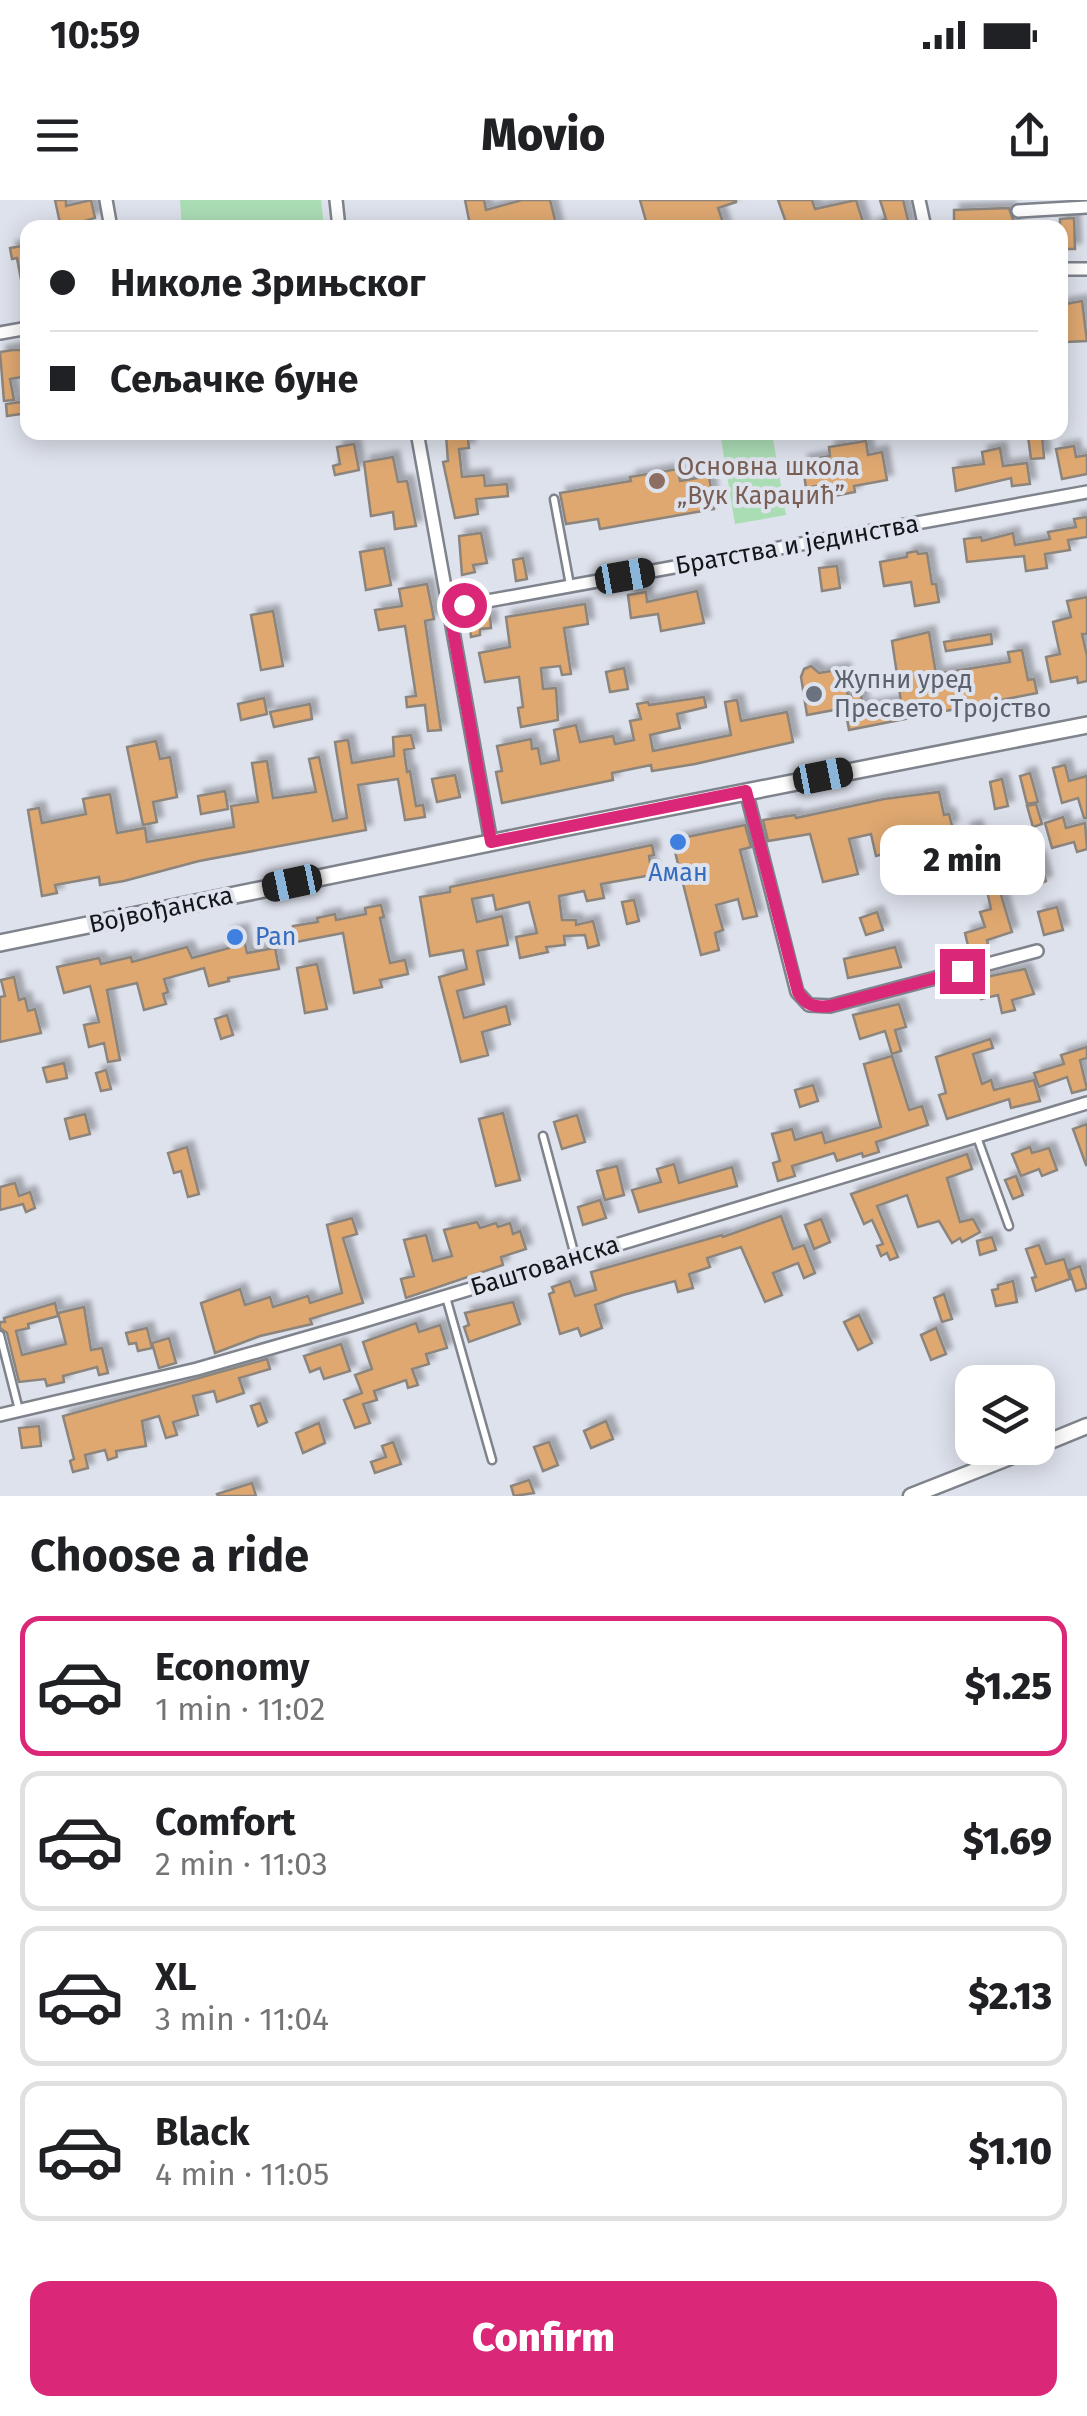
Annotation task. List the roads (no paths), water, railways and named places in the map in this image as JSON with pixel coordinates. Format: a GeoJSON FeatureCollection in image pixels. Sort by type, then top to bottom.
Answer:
{"type":"FeatureCollection","features":[{"type":"Feature","properties":{"kind":"main road","name":"Војвођанска"},"geometry":{"type":"LineString","coordinates":[[0,943],[1087,725]]}},
{"type":"Feature","properties":{"kind":"street"},"geometry":{"type":"LineString","coordinates":[[1018,211],[1087,207]]}},
{"type":"Feature","properties":{"kind":"street"},"geometry":{"type":"LineString","coordinates":[[418,440],[491,842]]}},
{"type":"Feature","properties":{"kind":"street","name":"Братства и јединства"},"geometry":{"type":"LineString","coordinates":[[449,608],[1087,492]]}},
{"type":"Feature","properties":{"kind":"street"},"geometry":{"type":"LineString","coordinates":[[746,791],[798,992],[809,1005],[830,1006],[1037,951]]}},
{"type":"Feature","properties":{"kind":"street","name":"Баштованска"},"geometry":{"type":"LineString","coordinates":[[0,1414],[197,1370],[1087,1103]]}},
{"type":"Feature","properties":{"kind":"street"},"geometry":{"type":"LineString","coordinates":[[1055,1438],[1087,1426]]}},
{"type":"Feature","properties":{"kind":"street"},"geometry":{"type":"LineString","coordinates":[[911,1496],[988,1465]]}},
{"type":"Feature","properties":{"kind":"lane"},"geometry":{"type":"LineString","coordinates":[[554,499],[570,586]]}},
{"type":"Feature","properties":{"kind":"lane"},"geometry":{"type":"LineString","coordinates":[[543,1136],[576,1257]]}},
{"type":"Feature","properties":{"kind":"lane"},"geometry":{"type":"LineString","coordinates":[[976,1136],[1008,1226]]}},
{"type":"Feature","properties":{"kind":"lane"},"geometry":{"type":"LineString","coordinates":[[445,1296],[492,1460]]}},
{"type":"Feature","properties":{"kind":"lane"},"geometry":{"type":"LineString","coordinates":[[0,1335],[20,1411]]}},
{"type":"Feature","properties":{"kind":"place","name":"Основна школа „Вук Караџић”"},"geometry":{"type":"Point","coordinates":[657,481]}},
{"type":"Feature","properties":{"kind":"place","name":"Жупни уред Пресвето Тројство"},"geometry":{"type":"Point","coordinates":[814,694]}},
{"type":"Feature","properties":{"kind":"place","name":"Аман"},"geometry":{"type":"Point","coordinates":[678,842]}},
{"type":"Feature","properties":{"kind":"place","name":"Pan"},"geometry":{"type":"Point","coordinates":[235,937]}}]}
